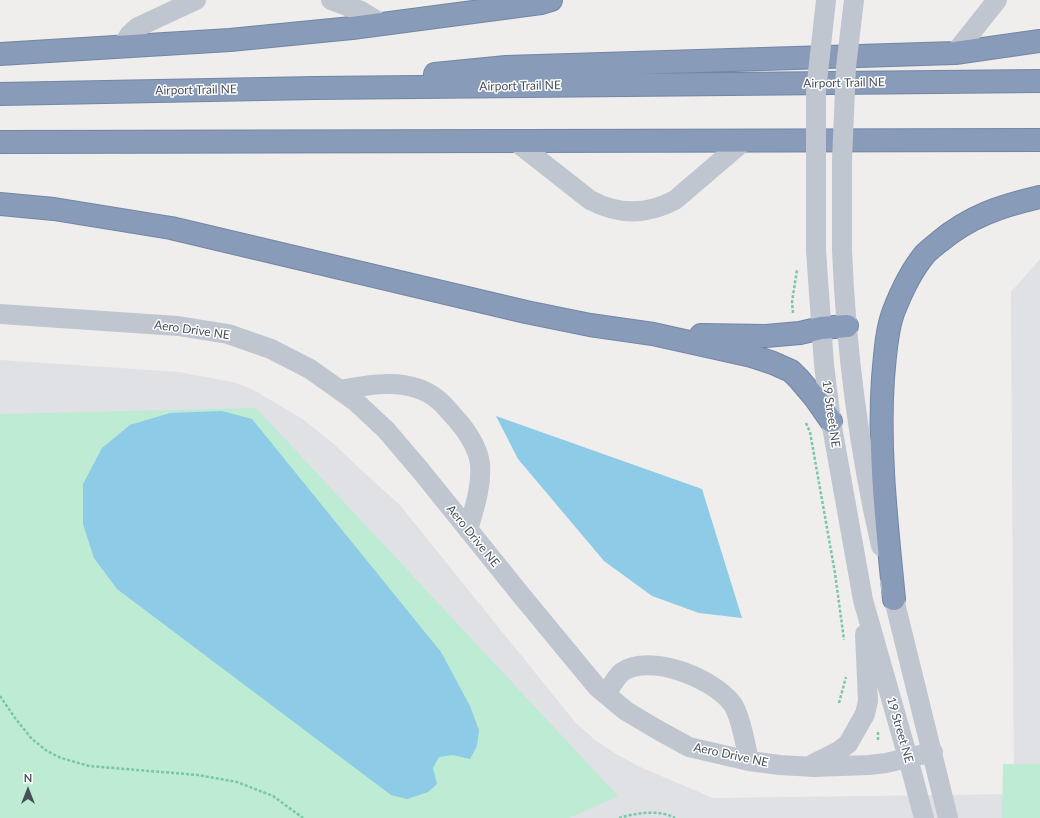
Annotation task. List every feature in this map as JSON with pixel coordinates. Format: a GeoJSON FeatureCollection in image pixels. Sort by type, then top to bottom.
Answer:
{"type":"FeatureCollection","features":[{"type":"Feature","properties":{"kind":"highway"},"geometry":{"type":"LineString","coordinates":[[0,54],[230,40],[382,24],[541,3],[552,0]]}},
{"type":"Feature","properties":{"kind":"highway"},"geometry":{"type":"LineString","coordinates":[[848,46],[863,0]]}},
{"type":"Feature","properties":{"kind":"highway"},"geometry":{"type":"LineString","coordinates":[[315,88],[506,66],[955,53],[1040,40]]}},
{"type":"Feature","properties":{"kind":"highway","name":"Airport Trail NE"},"geometry":{"type":"LineString","coordinates":[[0,94],[315,88],[1040,81]]}},
{"type":"Feature","properties":{"kind":"highway"},"geometry":{"type":"LineString","coordinates":[[0,142],[1040,140]]}},
{"type":"Feature","properties":{"kind":"highway"},"geometry":{"type":"LineString","coordinates":[[894,599],[884,496],[882,435],[882,391],[885,350],[893,313],[912,273],[926,253],[950,233],[983,214],[1017,202],[1040,197]]}},
{"type":"Feature","properties":{"kind":"highway"},"geometry":{"type":"LineString","coordinates":[[0,204],[54,209],[171,228],[526,312],[590,325],[653,334],[752,356],[791,371],[815,398],[830,421]]}},
{"type":"Feature","properties":{"kind":"highway"},"geometry":{"type":"LineString","coordinates":[[653,334],[766,336],[800,333],[821,328],[847,326]]}},
{"type":"Feature","properties":{"kind":"street"},"geometry":{"type":"LineString","coordinates":[[122,46],[130,34],[138,27],[196,0]]}},
{"type":"Feature","properties":{"kind":"street"},"geometry":{"type":"LineString","coordinates":[[331,0],[361,11],[382,24]]}},
{"type":"Feature","properties":{"kind":"street","name":"19 Street NE"},"geometry":{"type":"LineString","coordinates":[[826,0],[816,92],[816,250],[821,328],[830,421],[863,600],[924,818]]}},
{"type":"Feature","properties":{"kind":"street"},"geometry":{"type":"LineString","coordinates":[[854,0],[848,46],[842,160],[842,250],[847,326],[854,393],[871,503],[948,818]]}},
{"type":"Feature","properties":{"kind":"street"},"geometry":{"type":"LineString","coordinates":[[955,53],[997,0]]}},
{"type":"Feature","properties":{"kind":"street"},"geometry":{"type":"LineString","coordinates":[[515,141],[590,200],[603,207],[616,210],[634,211],[651,210],[664,206],[675,200],[744,141]]}},
{"type":"Feature","properties":{"kind":"street","name":"Aero Drive NE"},"geometry":{"type":"LineString","coordinates":[[0,314],[178,326],[228,334],[271,349],[310,369],[355,401],[386,430],[592,681],[626,711],[689,747],[749,761],[780,765],[808,766],[864,766],[886,763],[933,752]]}},
{"type":"Feature","properties":{"kind":"street"},"geometry":{"type":"LineString","coordinates":[[340,390],[372,384],[397,384],[411,386],[437,398],[464,428],[475,445],[480,463],[480,483],[468,530]]}},
{"type":"Feature","properties":{"kind":"street"},"geometry":{"type":"LineString","coordinates":[[808,766],[837,752],[848,744],[865,714],[868,700],[863,600]]}},
{"type":"Feature","properties":{"kind":"street"},"geometry":{"type":"LineString","coordinates":[[606,694],[622,672],[634,667],[647,665],[669,667],[690,674],[714,687],[732,702],[738,716],[749,761]]}},
{"type":"Feature","properties":{"kind":"path"},"geometry":{"type":"LineString","coordinates":[[797,269],[792,312],[798,317]]}},
{"type":"Feature","properties":{"kind":"path"},"geometry":{"type":"LineString","coordinates":[[805,421],[810,432],[833,560],[845,644]]}},
{"type":"Feature","properties":{"kind":"path"},"geometry":{"type":"LineString","coordinates":[[839,703],[847,672]]}},
{"type":"Feature","properties":{"kind":"path"},"geometry":{"type":"LineString","coordinates":[[0,696],[32,740],[47,751],[61,758],[88,766],[198,775],[237,782],[273,796],[302,818]]}},
{"type":"Feature","properties":{"kind":"path"},"geometry":{"type":"LineString","coordinates":[[619,818],[633,814],[656,813],[674,818]]}},
{"type":"Feature","properties":{"kind":"shaded area"},"geometry":{"type":"Polygon","coordinates":[[[1040,259],[1040,818],[0,818],[0,360],[179,372],[232,382],[252,389],[304,420],[335,445],[399,504],[575,722],[595,740],[616,754],[638,766],[680,784],[713,798],[1014,794],[1011,292],[1040,259]]]}},
{"type":"Feature","properties":{"kind":"green space"},"geometry":{"type":"Polygon","coordinates":[[[256,408],[618,796],[569,818],[0,818],[0,414],[256,408]]]}},
{"type":"Feature","properties":{"kind":"green space"},"geometry":{"type":"Polygon","coordinates":[[[1003,764],[1040,764],[1040,818],[1002,818],[1003,764]]]}},
{"type":"Feature","properties":{"kind":"water"},"geometry":{"type":"Polygon","coordinates":[[[222,411],[252,419],[441,652],[470,706],[479,730],[477,746],[470,759],[453,755],[439,757],[433,768],[437,784],[428,792],[407,799],[391,795],[117,589],[94,558],[83,524],[83,484],[102,448],[130,425],[170,413],[222,411]]]}},
{"type":"Feature","properties":{"kind":"water"},"geometry":{"type":"Polygon","coordinates":[[[496,416],[702,489],[742,618],[699,613],[652,596],[604,561],[518,459],[496,416]]]}}]}
